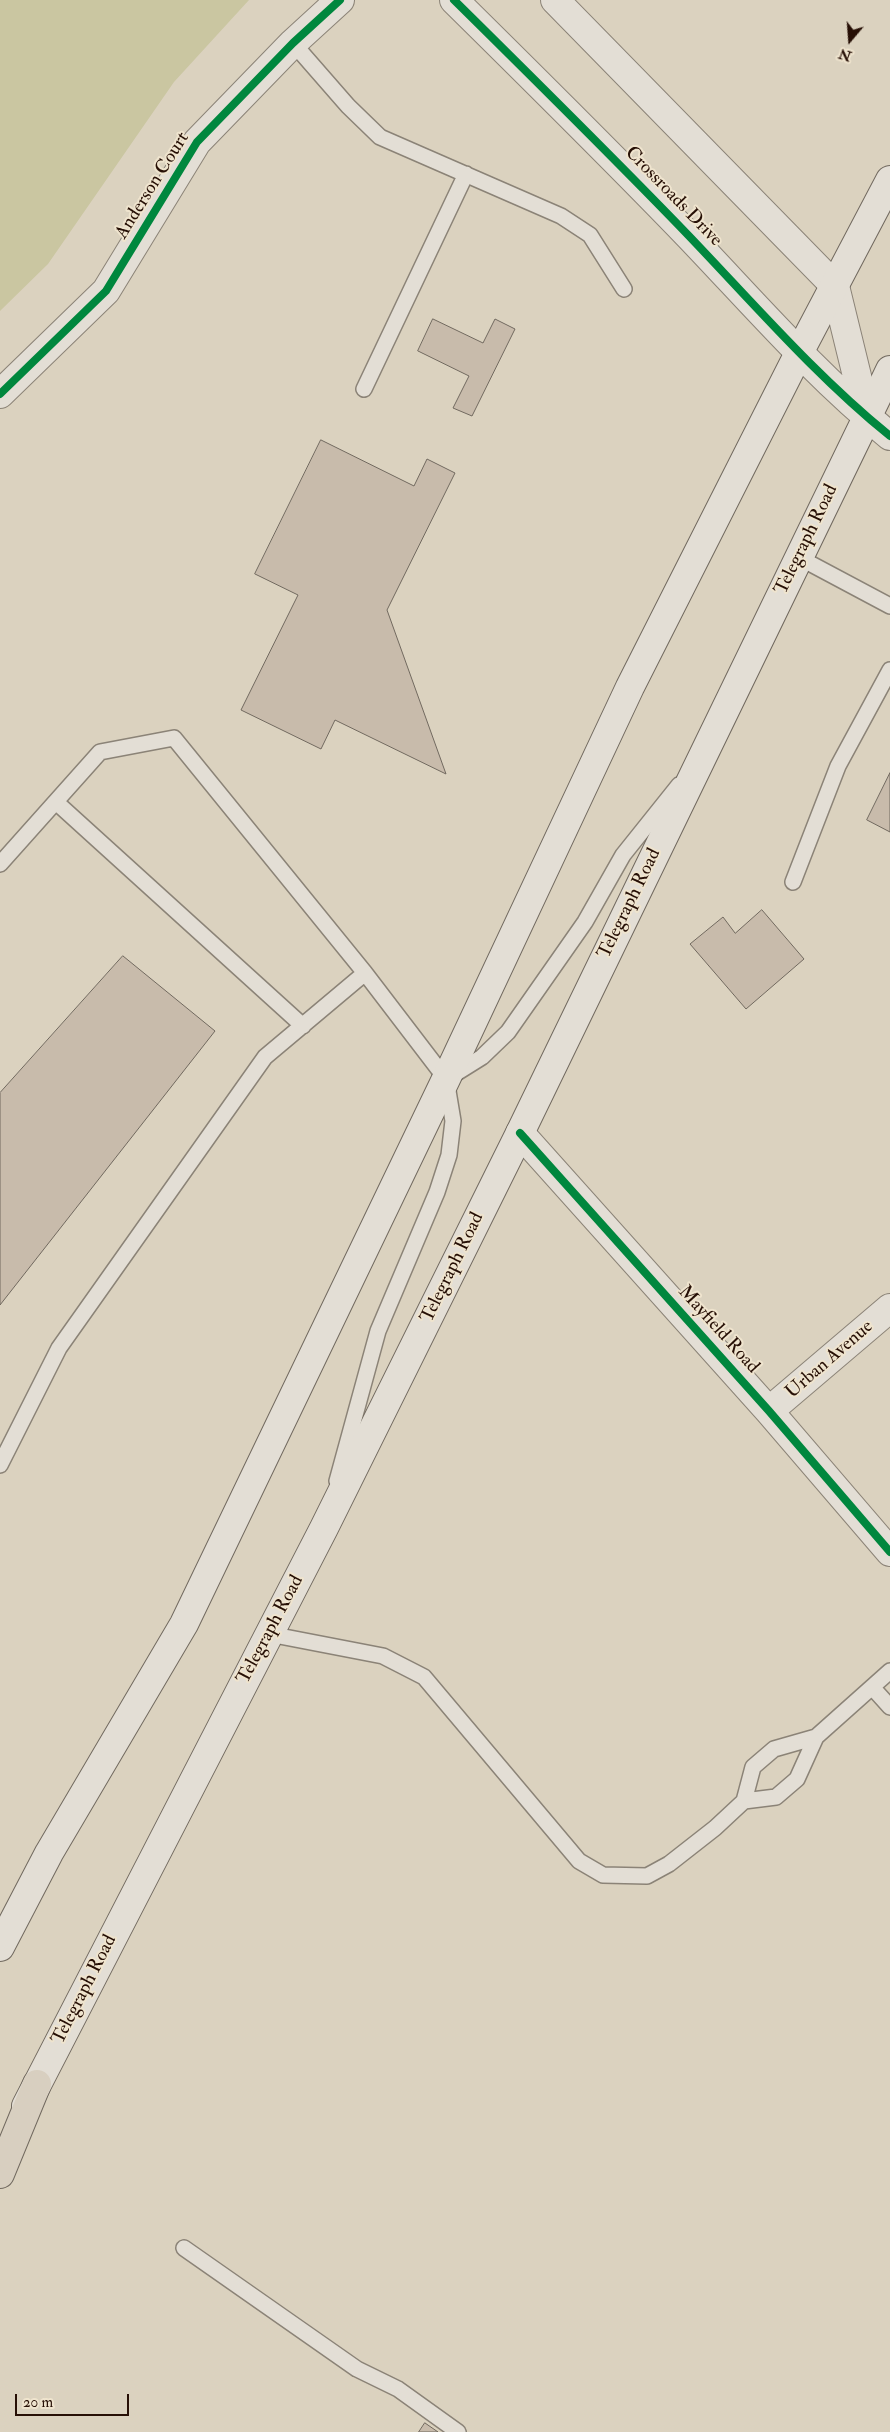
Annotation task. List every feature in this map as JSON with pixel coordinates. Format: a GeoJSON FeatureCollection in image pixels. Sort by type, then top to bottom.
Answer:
{"type":"FeatureCollection","features":[{"type":"Feature","properties":{"kind":"highway"},"geometry":{"type":"LineString","coordinates":[[0,2174],[37,2084]]}},
{"type":"Feature","properties":{"kind":"main road","name":"Anderson Court"},"geometry":{"type":"LineString","coordinates":[[0,394],[106,291],[197,142],[293,43],[340,0]]}},
{"type":"Feature","properties":{"kind":"main road","name":"Crossroads Drive"},"geometry":{"type":"LineString","coordinates":[[454,0],[656,202],[800,351],[867,417],[890,436]]}},
{"type":"Feature","properties":{"kind":"main road"},"geometry":{"type":"LineString","coordinates":[[555,0],[835,286],[867,417]]}},
{"type":"Feature","properties":{"kind":"main road"},"geometry":{"type":"LineString","coordinates":[[0,1947],[49,1853],[184,1624],[446,1079],[630,687],[800,351],[890,180]]}},
{"type":"Feature","properties":{"kind":"main road","name":"Telegraph Road"},"geometry":{"type":"LineString","coordinates":[[0,2159],[324,1528],[520,1133],[890,370]]}},
{"type":"Feature","properties":{"kind":"main road","name":"Mayfield Road"},"geometry":{"type":"LineString","coordinates":[[520,1133],[770,1412],[890,1552]]}},
{"type":"Feature","properties":{"kind":"main road","name":"Urban Avenue"},"geometry":{"type":"LineString","coordinates":[[770,1412],[890,1308]]}},
{"type":"Feature","properties":{"kind":"lane"},"geometry":{"type":"LineString","coordinates":[[293,43],[348,106],[380,137],[562,216],[590,235],[624,289]]}},
{"type":"Feature","properties":{"kind":"lane"},"geometry":{"type":"LineString","coordinates":[[364,388],[466,174]]}},
{"type":"Feature","properties":{"kind":"lane"},"geometry":{"type":"LineString","coordinates":[[798,557],[890,606]]}},
{"type":"Feature","properties":{"kind":"lane"},"geometry":{"type":"LineString","coordinates":[[793,882],[838,766],[890,670]]}},
{"type":"Feature","properties":{"kind":"lane"},"geometry":{"type":"LineString","coordinates":[[0,864],[100,752],[174,738],[365,973],[446,1079],[453,1121],[449,1155],[437,1192],[378,1331],[324,1528]]}},
{"type":"Feature","properties":{"kind":"lane"},"geometry":{"type":"LineString","coordinates":[[446,1079],[482,1057],[508,1032],[585,922],[623,855],[702,756]]}},
{"type":"Feature","properties":{"kind":"lane"},"geometry":{"type":"LineString","coordinates":[[56,802],[302,1026]]}},
{"type":"Feature","properties":{"kind":"lane"},"geometry":{"type":"LineString","coordinates":[[0,1465],[59,1348],[265,1057],[365,973]]}},
{"type":"Feature","properties":{"kind":"lane"},"geometry":{"type":"LineString","coordinates":[[269,1634],[383,1656],[424,1677],[579,1860],[603,1875],[647,1876],[669,1864],[715,1828],[744,1801],[753,1767],[774,1749],[816,1737]]}},
{"type":"Feature","properties":{"kind":"lane"},"geometry":{"type":"LineString","coordinates":[[744,1801],[776,1797],[796,1779],[816,1737],[890,1671]]}},
{"type":"Feature","properties":{"kind":"lane"},"geometry":{"type":"LineString","coordinates":[[872,1687],[890,1707]]}},
{"type":"Feature","properties":{"kind":"lane"},"geometry":{"type":"LineString","coordinates":[[184,2248],[357,2369],[398,2389],[458,2432]]}},
{"type":"Feature","properties":{"kind":"shaded area"},"geometry":{"type":"Polygon","coordinates":[[[0,0],[249,0],[174,82],[48,264],[0,311],[0,0]]]}},
{"type":"Feature","properties":{"kind":"building"},"geometry":{"type":"Polygon","coordinates":[[[433,319],[483,343],[495,319],[515,329],[472,416],[453,408],[469,376],[418,351],[433,319]]]}},
{"type":"Feature","properties":{"kind":"building"},"geometry":{"type":"Polygon","coordinates":[[[321,440],[414,486],[427,459],[455,473],[387,610],[446,774],[335,720],[321,749],[241,710],[298,595],[255,574],[321,440]]]}},
{"type":"Feature","properties":{"kind":"building"},"geometry":{"type":"Polygon","coordinates":[[[890,773],[890,832],[867,820],[890,773]]]}},
{"type":"Feature","properties":{"kind":"building"},"geometry":{"type":"Polygon","coordinates":[[[762,910],[804,959],[746,1009],[690,944],[723,917],[735,933],[762,910]]]}},
{"type":"Feature","properties":{"kind":"building"},"geometry":{"type":"Polygon","coordinates":[[[123,956],[215,1031],[0,1305],[0,1093],[123,956]]]}},
{"type":"Feature","properties":{"kind":"building"},"geometry":{"type":"Polygon","coordinates":[[[425,2423],[438,2432],[419,2432],[425,2423]]]}},
{"type":"Feature","properties":{"kind":"cycle path"},"geometry":{"type":"LineString","coordinates":[[0,394],[106,291],[197,142],[293,43],[340,0]]}},
{"type":"Feature","properties":{"kind":"cycle path"},"geometry":{"type":"LineString","coordinates":[[454,0],[631,176],[811,365],[890,436]]}},
{"type":"Feature","properties":{"kind":"cycle path"},"geometry":{"type":"LineString","coordinates":[[520,1133],[769,1411],[890,1552]]}}]}
